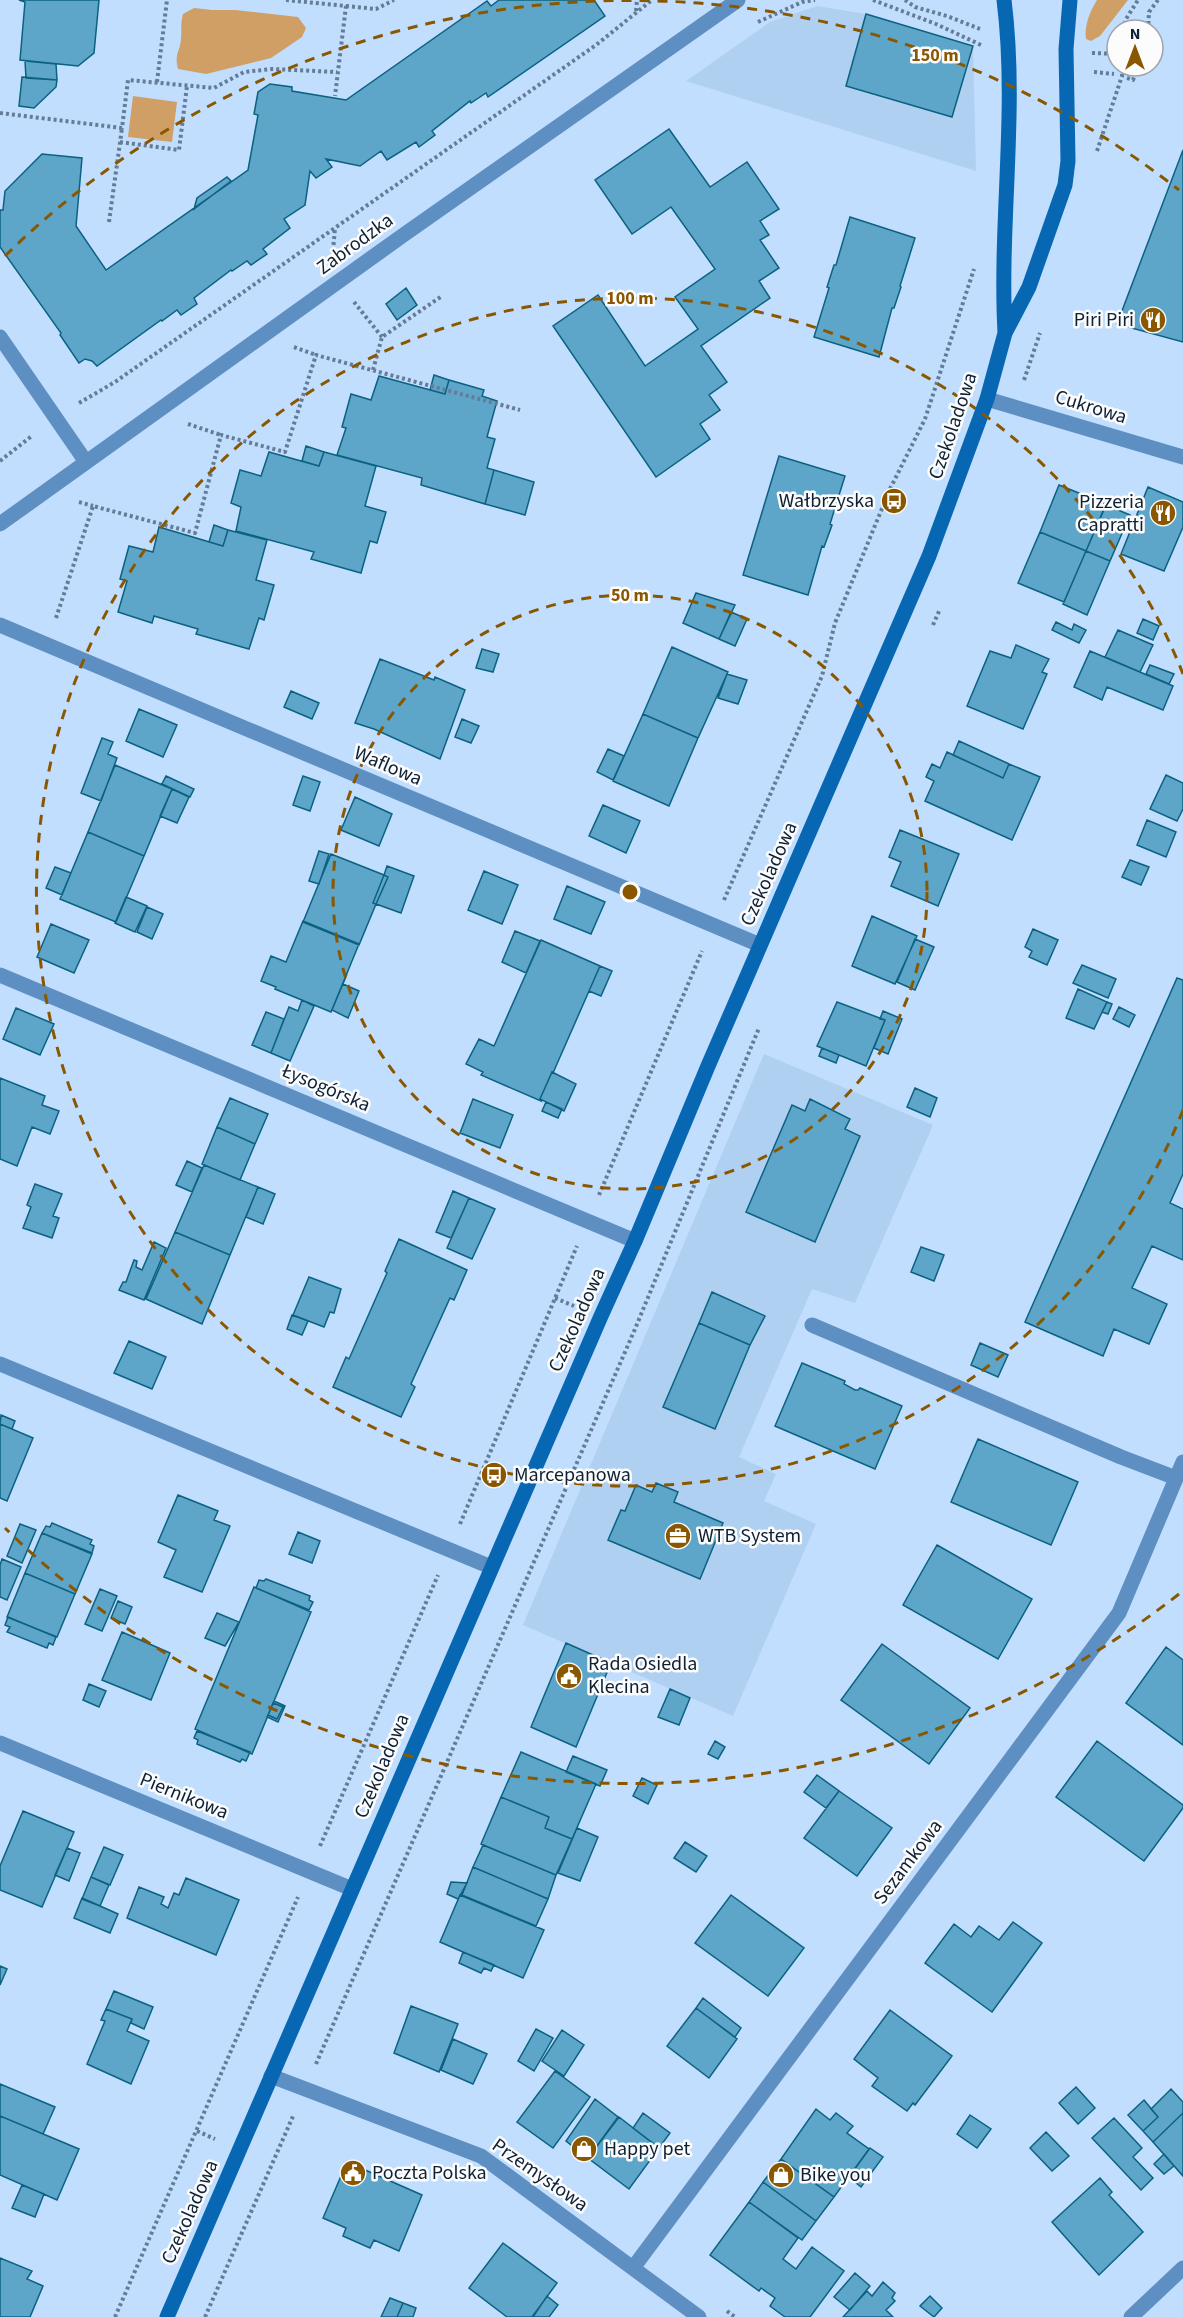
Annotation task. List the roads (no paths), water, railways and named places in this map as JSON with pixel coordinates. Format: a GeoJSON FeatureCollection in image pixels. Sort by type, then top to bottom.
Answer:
{"type":"FeatureCollection","features":[{"type":"Feature","properties":{"kind":"street","name":"Czekoladowa"},"geometry":{"type":"LineString","coordinates":[[1004,0],[1008,38],[1007,179],[1002,280],[1005,333]]}},
{"type":"Feature","properties":{"kind":"street","name":"Czekoladowa"},"geometry":{"type":"LineString","coordinates":[[166,2317],[600,1316],[636,1241],[708,1066],[929,555],[987,399],[1005,333],[1029,286],[1065,185],[1068,161],[1066,49],[1070,0]]}},
{"type":"Feature","properties":{"kind":"street","name":"Zabrodzka"},"geometry":{"type":"LineString","coordinates":[[0,524],[735,1]]}},
{"type":"Feature","properties":{"kind":"street"},"geometry":{"type":"LineString","coordinates":[[0,337],[86,462]]}},
{"type":"Feature","properties":{"kind":"street","name":"Cukrowa"},"geometry":{"type":"LineString","coordinates":[[987,399],[1183,458]]}},
{"type":"Feature","properties":{"kind":"street","name":"Waflowa"},"geometry":{"type":"LineString","coordinates":[[0,625],[760,945]]}},
{"type":"Feature","properties":{"kind":"street","name":"Łysogórska"},"geometry":{"type":"LineString","coordinates":[[0,975],[636,1241]]}},
{"type":"Feature","properties":{"kind":"street"},"geometry":{"type":"LineString","coordinates":[[812,1326],[1176,1478]]}},
{"type":"Feature","properties":{"kind":"street"},"geometry":{"type":"LineString","coordinates":[[0,1364],[491,1567]]}},
{"type":"Feature","properties":{"kind":"street","name":"Sezamkowa"},"geometry":{"type":"LineString","coordinates":[[633,2268],[1119,1613],[1183,1462]]}},
{"type":"Feature","properties":{"kind":"street","name":"Piernikowa"},"geometry":{"type":"LineString","coordinates":[[0,1743],[352,1889]]}},
{"type":"Feature","properties":{"kind":"street","name":"Przemysłowa"},"geometry":{"type":"LineString","coordinates":[[271,2076],[481,2156],[699,2317]]}},
{"type":"Feature","properties":{"kind":"street"},"geometry":{"type":"LineString","coordinates":[[1131,2317],[1183,2268]]}},
{"type":"Feature","properties":{"kind":"place","name":"Piri Piri"},"geometry":{"type":"Point","coordinates":[1153,320]}},
{"type":"Feature","properties":{"kind":"place","name":"Wałbrzyska"},"geometry":{"type":"Point","coordinates":[894,501]}},
{"type":"Feature","properties":{"kind":"place","name":"Pizzeria Capratti"},"geometry":{"type":"Point","coordinates":[1163,513]}},
{"type":"Feature","properties":{"kind":"place","name":"Marcepanowa"},"geometry":{"type":"Point","coordinates":[494,1475]}},
{"type":"Feature","properties":{"kind":"place","name":"WTB System"},"geometry":{"type":"Point","coordinates":[678,1536]}},
{"type":"Feature","properties":{"kind":"place","name":"Rada Osiedla Klecina"},"geometry":{"type":"Point","coordinates":[569,1676]}},
{"type":"Feature","properties":{"kind":"place","name":"Happy pet"},"geometry":{"type":"Point","coordinates":[584,2149]}},
{"type":"Feature","properties":{"kind":"place","name":"Poczta Polska"},"geometry":{"type":"Point","coordinates":[353,2173]}},
{"type":"Feature","properties":{"kind":"place","name":"Bike you"},"geometry":{"type":"Point","coordinates":[781,2175]}}]}
